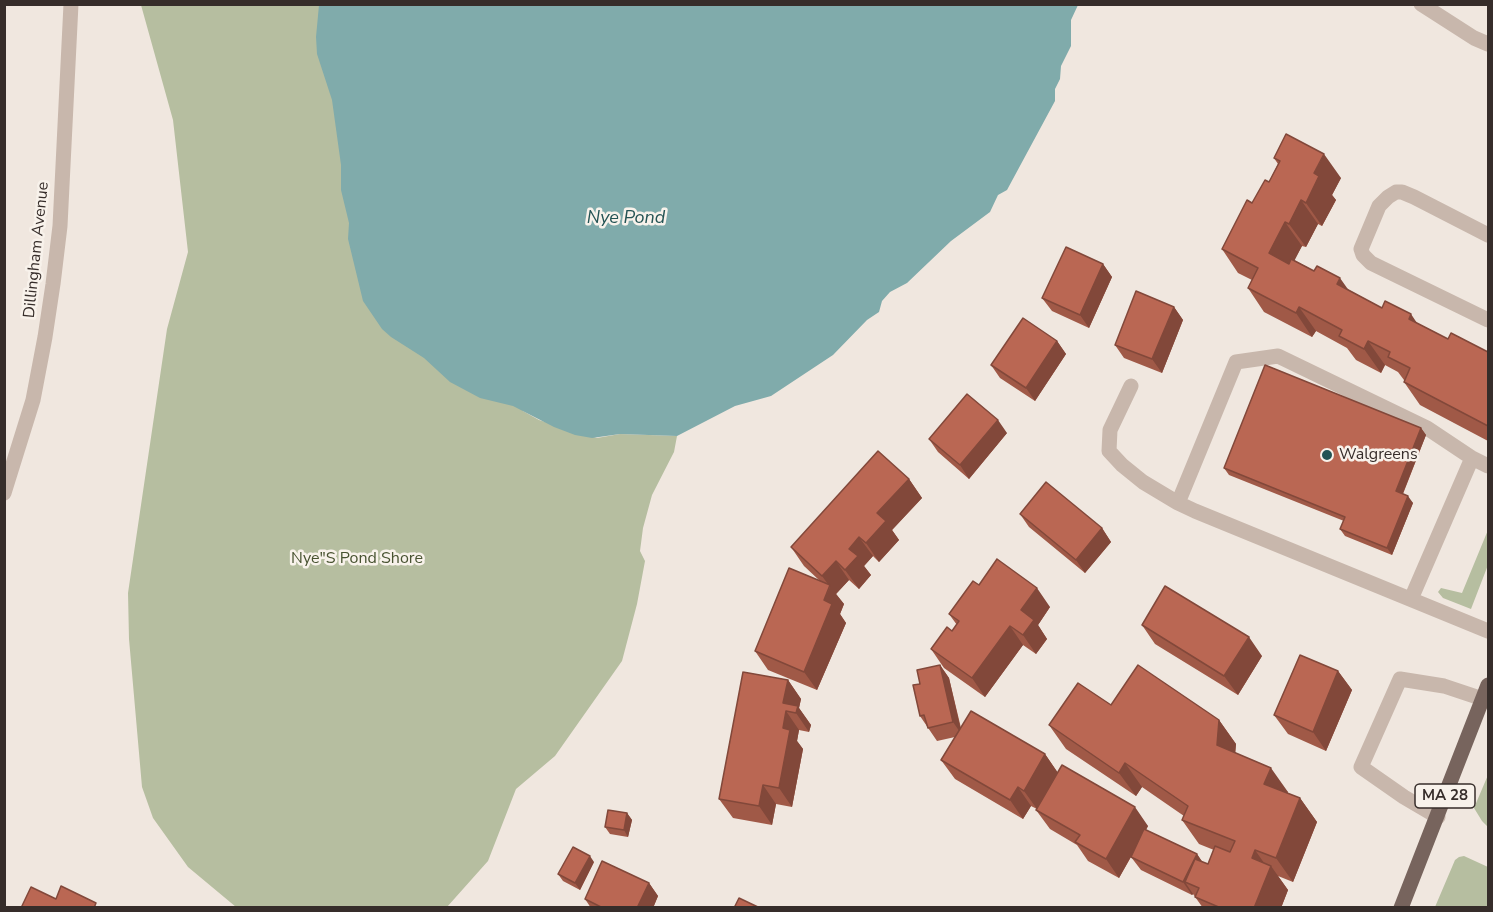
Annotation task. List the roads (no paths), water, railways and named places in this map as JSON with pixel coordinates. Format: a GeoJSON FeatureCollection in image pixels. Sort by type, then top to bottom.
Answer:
{"type":"FeatureCollection","features":[{"type":"Feature","properties":{"kind":"main road","name":"MA 28"},"geometry":{"type":"LineString","coordinates":[[1401,908],[1486,692]]}},
{"type":"Feature","properties":{"kind":"street","name":"Dillingham Avenue"},"geometry":{"type":"LineString","coordinates":[[4,493],[33,400],[53,284],[60,226],[71,4]]}},
{"type":"Feature","properties":{"kind":"street"},"geometry":{"type":"LineString","coordinates":[[1421,4],[1474,38],[1488,44]]}},
{"type":"Feature","properties":{"kind":"street"},"geometry":{"type":"LineString","coordinates":[[1488,235],[1414,197],[1396,192],[1379,206],[1361,249],[1363,255],[1371,263],[1488,320]]}},
{"type":"Feature","properties":{"kind":"street"},"geometry":{"type":"LineString","coordinates":[[1178,502],[1236,362],[1278,356],[1427,428],[1472,458],[1488,465]]}},
{"type":"Feature","properties":{"kind":"street"},"geometry":{"type":"LineString","coordinates":[[1131,386],[1110,430],[1108,451],[1143,482],[1195,512],[1488,631]]}},
{"type":"Feature","properties":{"kind":"street"},"geometry":{"type":"LineString","coordinates":[[1411,599],[1472,458]]}},
{"type":"Feature","properties":{"kind":"street"},"geometry":{"type":"LineString","coordinates":[[1438,817],[1361,767],[1400,679],[1486,692]]}},
{"type":"Feature","properties":{"kind":"water","name":"Nye Pond"},"geometry":{"type":"Polygon","coordinates":[[[319,4],[1078,5],[1071,20],[1071,46],[1061,66],[1060,79],[1055,89],[1055,101],[1007,190],[998,195],[990,212],[951,241],[907,283],[890,292],[882,301],[879,312],[867,320],[833,355],[771,396],[735,406],[677,436],[620,434],[592,438],[575,435],[554,427],[513,406],[480,398],[450,382],[424,358],[382,329],[363,301],[348,239],[349,223],[341,190],[341,165],[332,100],[317,54],[319,4]]]}},
{"type":"Feature","properties":{"kind":"place","name":"Walgreens"},"geometry":{"type":"Point","coordinates":[1327,455]}},
{"type":"Feature","properties":{"kind":"park label","name":"Nye\"S Pond Shore"},"geometry":{"type":"Point","coordinates":[357,559]}}]}
